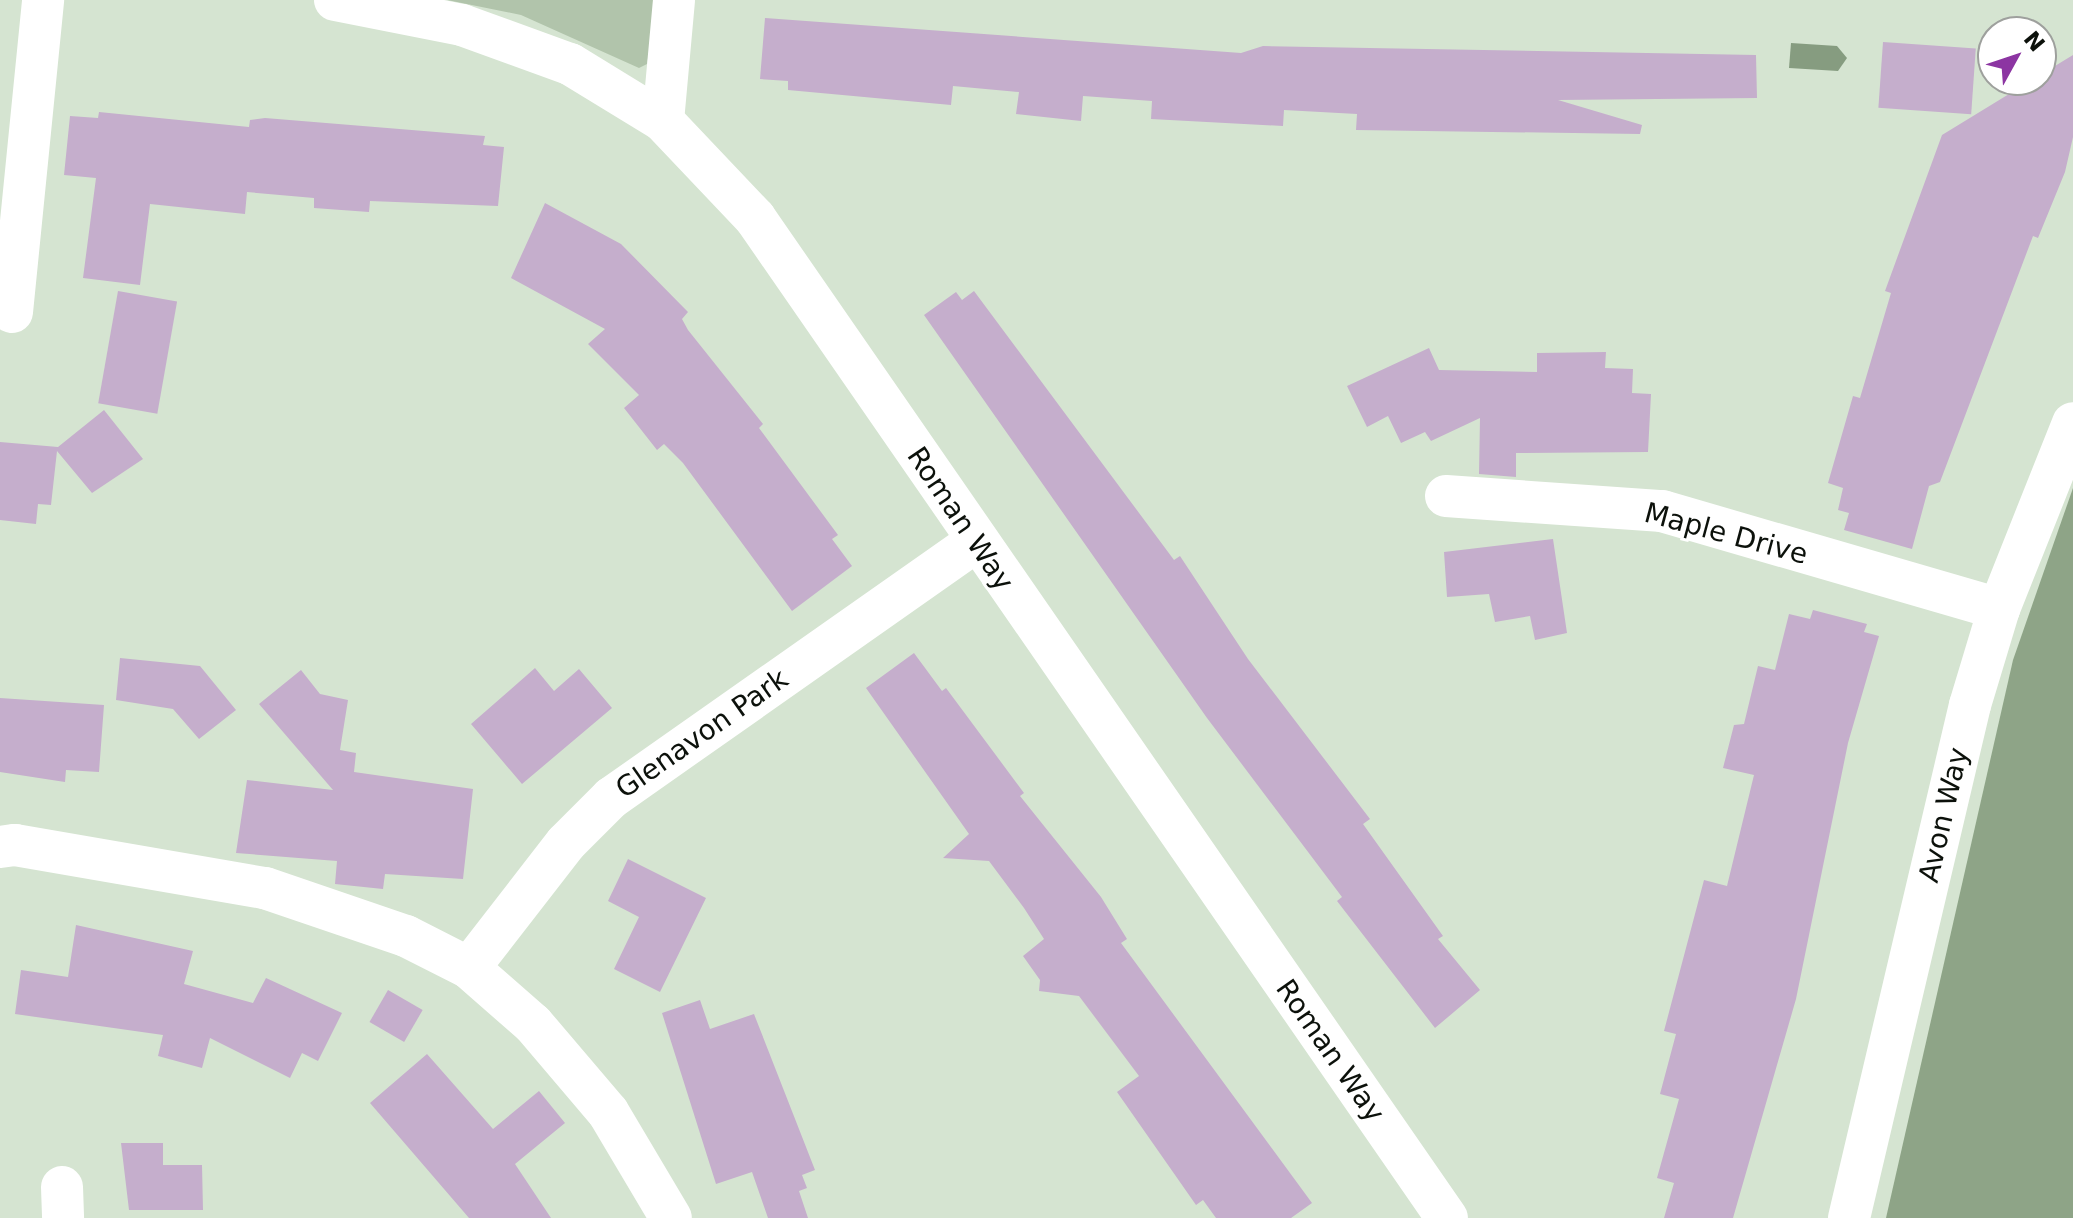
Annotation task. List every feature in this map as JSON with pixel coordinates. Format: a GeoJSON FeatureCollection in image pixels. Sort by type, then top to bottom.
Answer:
{"type":"FeatureCollection","features":[{"type":"Feature","properties":{"kind":"street"},"geometry":{"type":"LineString","coordinates":[[12,312],[43,0]]}},
{"type":"Feature","properties":{"kind":"street","name":"Roman Way"},"geometry":{"type":"LineString","coordinates":[[335,0],[489,34],[570,64],[663,121],[755,218],[975,542],[1447,1218]]}},
{"type":"Feature","properties":{"kind":"street"},"geometry":{"type":"LineString","coordinates":[[663,121],[674,0]]}},
{"type":"Feature","properties":{"kind":"street","name":"Avon Way"},"geometry":{"type":"LineString","coordinates":[[1849,1218],[1970,705],[1999,609],[2073,423]]}},
{"type":"Feature","properties":{"kind":"street","name":"Maple Drive"},"geometry":{"type":"LineString","coordinates":[[1446,496],[1662,511],[1999,609]]}},
{"type":"Feature","properties":{"kind":"street","name":"Glenavon Park"},"geometry":{"type":"LineString","coordinates":[[469,968],[566,843],[611,798],[975,542]]}},
{"type":"Feature","properties":{"kind":"street"},"geometry":{"type":"LineString","coordinates":[[0,847],[15,845],[265,888],[406,936],[469,968],[533,1024],[608,1112],[671,1218]]}},
{"type":"Feature","properties":{"kind":"shaded area"},"geometry":{"type":"Polygon","coordinates":[[[447,0],[658,0],[647,64],[639,68],[521,15],[447,0]]]}},
{"type":"Feature","properties":{"kind":"shaded area"},"geometry":{"type":"Polygon","coordinates":[[[1791,43],[1837,46],[1847,58],[1838,71],[1789,68],[1791,43]]]}},
{"type":"Feature","properties":{"kind":"shaded area"},"geometry":{"type":"Polygon","coordinates":[[[2073,488],[2073,1218],[1886,1218],[2013,660],[2073,488]]]}},
{"type":"Feature","properties":{"kind":"building"},"geometry":{"type":"Polygon","coordinates":[[[765,18],[1241,53],[1263,46],[1756,55],[1757,98],[1558,100],[1642,125],[1640,134],[1356,130],[1357,114],[1284,110],[1283,126],[1151,119],[1152,101],[1083,96],[1081,121],[1016,114],[1019,92],[953,86],[951,105],[788,90],[788,81],[760,79],[765,18]]]}},
{"type":"Feature","properties":{"kind":"building"},"geometry":{"type":"Polygon","coordinates":[[[1883,42],[1976,48],[1971,114],[1878,108],[1883,42]]]}},
{"type":"Feature","properties":{"kind":"building"},"geometry":{"type":"Polygon","coordinates":[[[2073,55],[2073,137],[2065,172],[2038,238],[2033,236],[1940,482],[1929,486],[1912,549],[1844,530],[1849,513],[1838,510],[1843,488],[1828,483],[1853,396],[1860,398],[1891,293],[1885,291],[1942,135],[2006,96],[2057,96],[2057,65],[2073,55]]]}},
{"type":"Feature","properties":{"kind":"building"},"geometry":{"type":"Polygon","coordinates":[[[99,112],[249,127],[250,120],[265,118],[485,136],[483,145],[504,147],[498,206],[370,201],[369,212],[314,208],[314,198],[247,192],[245,214],[150,204],[140,285],[83,278],[96,178],[64,175],[70,116],[98,118],[99,112]]]}},
{"type":"Feature","properties":{"kind":"building"},"geometry":{"type":"Polygon","coordinates":[[[545,203],[621,244],[688,312],[682,319],[688,330],[763,424],[759,428],[838,535],[832,539],[852,566],[792,611],[683,463],[664,444],[657,450],[624,408],[639,395],[588,344],[605,329],[511,278],[545,203]]]}},
{"type":"Feature","properties":{"kind":"building"},"geometry":{"type":"Polygon","coordinates":[[[118,291],[177,301],[157,414],[98,403],[118,291]]]}},
{"type":"Feature","properties":{"kind":"building"},"geometry":{"type":"Polygon","coordinates":[[[974,291],[1174,560],[1180,556],[1248,659],[1370,819],[1363,824],[1443,936],[1438,939],[1480,990],[1435,1028],[1337,901],[1342,897],[1207,718],[924,315],[956,292],[962,300],[974,291]]]}},
{"type":"Feature","properties":{"kind":"building"},"geometry":{"type":"Polygon","coordinates":[[[1429,348],[1439,370],[1537,372],[1537,353],[1606,352],[1605,368],[1633,369],[1632,393],[1651,394],[1648,452],[1516,453],[1516,477],[1479,474],[1480,418],[1431,441],[1425,432],[1401,443],[1388,416],[1367,427],[1347,386],[1429,348]]]}},
{"type":"Feature","properties":{"kind":"building"},"geometry":{"type":"Polygon","coordinates":[[[104,410],[143,459],[92,493],[57,451],[51,505],[38,504],[36,524],[0,520],[0,442],[58,447],[104,410]]]}},
{"type":"Feature","properties":{"kind":"building"},"geometry":{"type":"Polygon","coordinates":[[[1553,539],[1567,633],[1535,640],[1530,616],[1495,622],[1489,594],[1447,597],[1444,552],[1553,539]]]}},
{"type":"Feature","properties":{"kind":"building"},"geometry":{"type":"Polygon","coordinates":[[[1813,610],[1867,624],[1864,632],[1879,636],[1848,743],[1796,999],[1733,1218],[1664,1218],[1674,1183],[1657,1178],[1679,1099],[1660,1094],[1676,1034],[1664,1031],[1704,880],[1727,886],[1754,775],[1723,768],[1734,725],[1744,724],[1758,666],[1775,670],[1789,614],[1810,619],[1813,610]]]}},
{"type":"Feature","properties":{"kind":"building"},"geometry":{"type":"Polygon","coordinates":[[[914,653],[942,691],[946,688],[1024,793],[1020,796],[1101,897],[1127,939],[1121,943],[1312,1203],[1291,1218],[1216,1218],[1203,1200],[1196,1205],[1117,1092],[1139,1076],[1079,996],[1039,991],[1040,980],[1023,956],[1044,939],[1024,908],[989,861],[943,858],[969,834],[866,688],[914,653]]]}},
{"type":"Feature","properties":{"kind":"building"},"geometry":{"type":"Polygon","coordinates":[[[120,658],[200,666],[236,710],[199,739],[173,709],[116,700],[120,658]]]}},
{"type":"Feature","properties":{"kind":"building"},"geometry":{"type":"Polygon","coordinates":[[[535,668],[554,691],[579,669],[612,708],[522,784],[471,724],[535,668]]]}},
{"type":"Feature","properties":{"kind":"building"},"geometry":{"type":"Polygon","coordinates":[[[301,670],[320,694],[348,700],[340,750],[356,753],[354,772],[473,789],[463,879],[385,874],[383,889],[335,884],[337,861],[236,853],[247,780],[333,790],[259,704],[301,670]]]}},
{"type":"Feature","properties":{"kind":"building"},"geometry":{"type":"Polygon","coordinates":[[[0,698],[104,705],[99,772],[66,770],[65,782],[0,772],[0,698]]]}},
{"type":"Feature","properties":{"kind":"building"},"geometry":{"type":"Polygon","coordinates":[[[628,859],[706,898],[660,992],[614,969],[639,917],[608,901],[628,859]]]}},
{"type":"Feature","properties":{"kind":"building"},"geometry":{"type":"Polygon","coordinates":[[[76,925],[193,951],[184,984],[253,1003],[266,978],[342,1013],[318,1061],[302,1053],[290,1078],[210,1038],[202,1068],[158,1056],[163,1035],[15,1014],[21,970],[68,977],[76,925]]]}},
{"type":"Feature","properties":{"kind":"building"},"geometry":{"type":"Polygon","coordinates":[[[388,990],[423,1010],[404,1042],[370,1022],[388,990]]]}},
{"type":"Feature","properties":{"kind":"building"},"geometry":{"type":"Polygon","coordinates":[[[700,1000],[710,1029],[754,1014],[815,1170],[802,1175],[807,1188],[799,1191],[808,1218],[768,1218],[752,1172],[716,1184],[662,1013],[700,1000]]]}},
{"type":"Feature","properties":{"kind":"building"},"geometry":{"type":"Polygon","coordinates":[[[427,1054],[493,1129],[539,1091],[565,1123],[515,1164],[551,1218],[469,1218],[370,1103],[427,1054]]]}},
{"type":"Feature","properties":{"kind":"building"},"geometry":{"type":"Polygon","coordinates":[[[121,1143],[163,1143],[163,1165],[202,1165],[203,1210],[129,1210],[121,1143]]]}}]}
